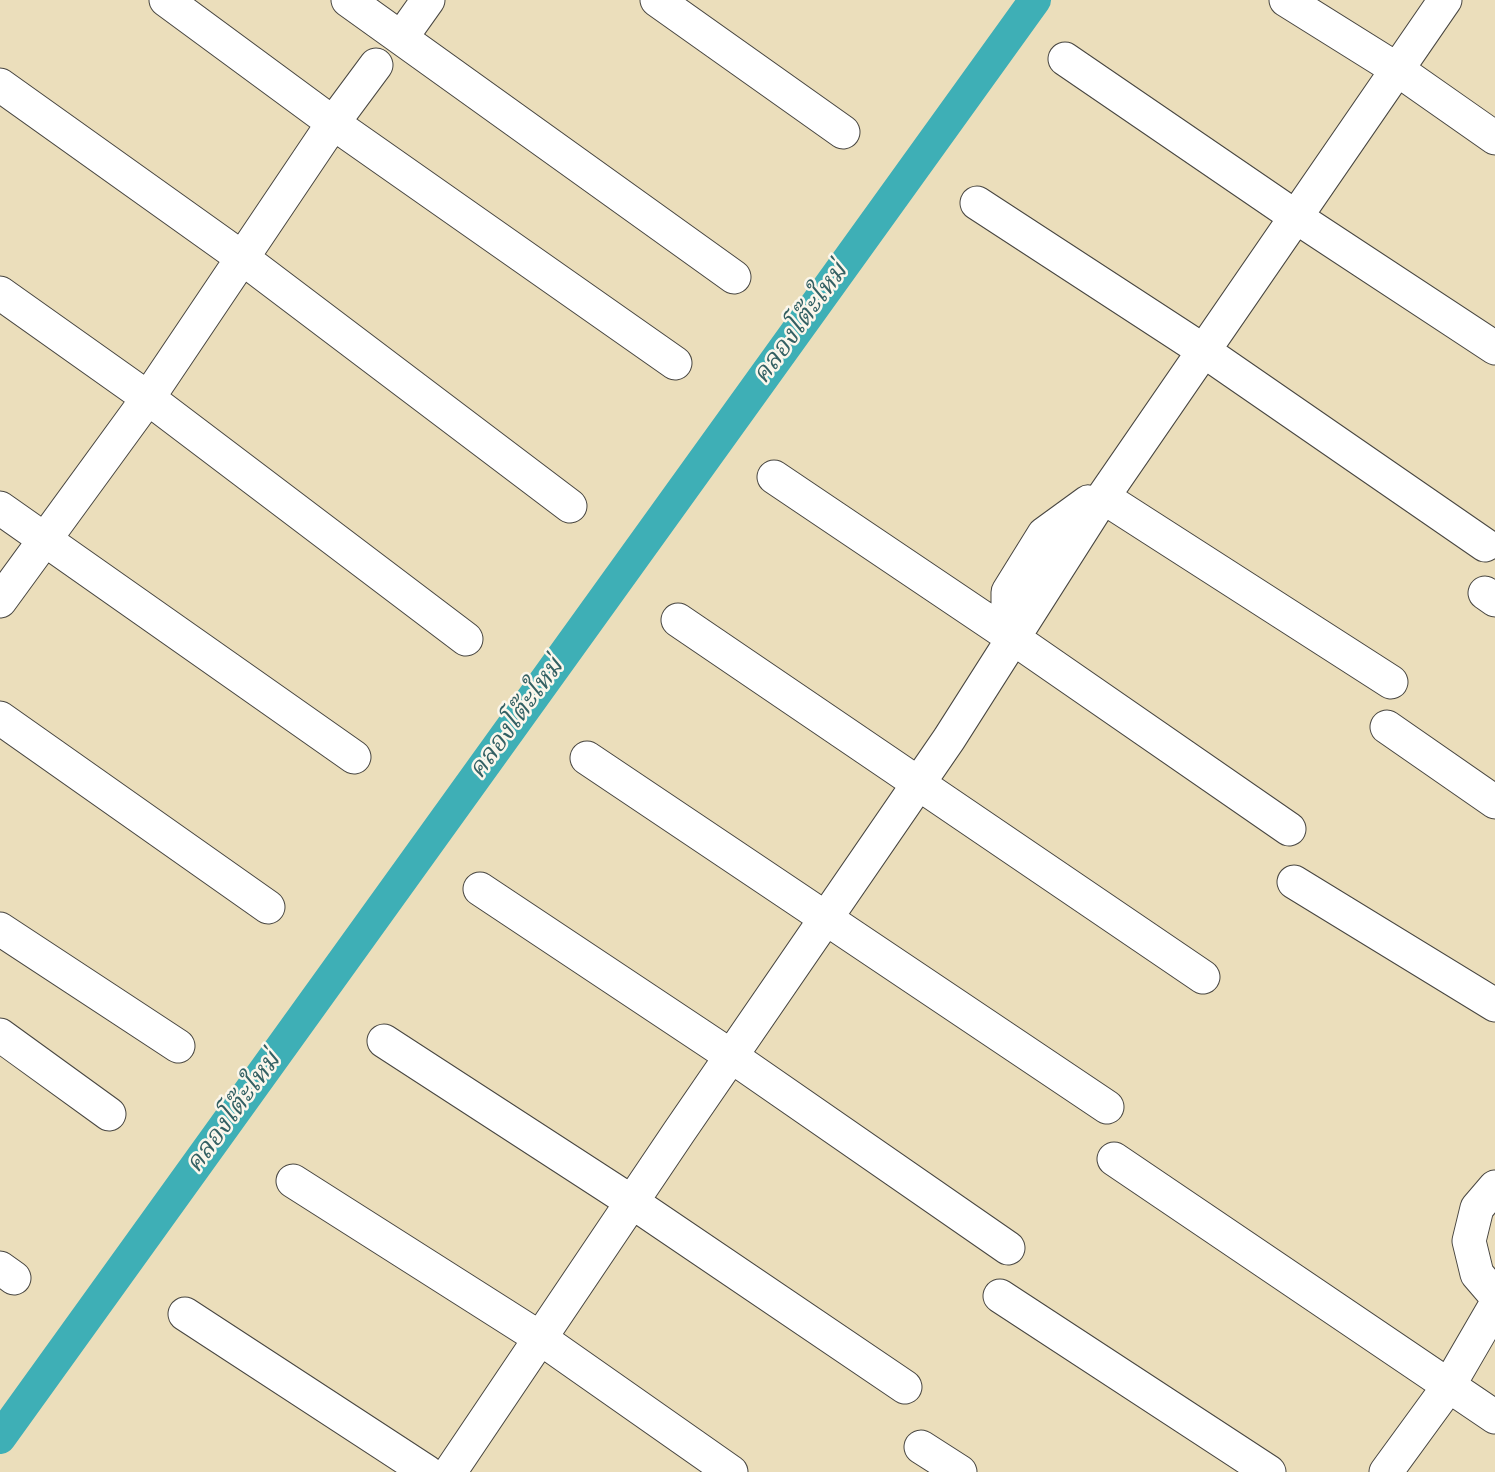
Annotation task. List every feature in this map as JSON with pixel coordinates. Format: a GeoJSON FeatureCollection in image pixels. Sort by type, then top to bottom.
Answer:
{"type":"FeatureCollection","features":[{"type":"Feature","properties":{"kind":"street"},"geometry":{"type":"LineString","coordinates":[[166,0],[333,123],[675,363]]}},
{"type":"Feature","properties":{"kind":"street"},"geometry":{"type":"LineString","coordinates":[[348,0],[734,277]]}},
{"type":"Feature","properties":{"kind":"street"},"geometry":{"type":"LineString","coordinates":[[400,38],[428,0]]}},
{"type":"Feature","properties":{"kind":"street"},"geometry":{"type":"LineString","coordinates":[[657,0],[843,132]]}},
{"type":"Feature","properties":{"kind":"street"},"geometry":{"type":"LineString","coordinates":[[1286,0],[1398,70],[1495,138]]}},
{"type":"Feature","properties":{"kind":"street"},"geometry":{"type":"LineString","coordinates":[[450,1472],[919,782],[1100,502],[1445,0]]}},
{"type":"Feature","properties":{"kind":"street"},"geometry":{"type":"LineString","coordinates":[[1065,59],[1296,217],[1495,348]]}},
{"type":"Feature","properties":{"kind":"street"},"geometry":{"type":"LineString","coordinates":[[0,601],[147,398],[333,123],[376,65]]}},
{"type":"Feature","properties":{"kind":"street"},"geometry":{"type":"LineString","coordinates":[[0,85],[241,257],[570,506]]}},
{"type":"Feature","properties":{"kind":"street"},"geometry":{"type":"LineString","coordinates":[[977,203],[1204,351],[1485,545]]}},
{"type":"Feature","properties":{"kind":"street"},"geometry":{"type":"LineString","coordinates":[[0,293],[147,398],[466,639]]}},
{"type":"Feature","properties":{"kind":"street"},"geometry":{"type":"LineString","coordinates":[[774,477],[1017,631],[1289,829]]}},
{"type":"Feature","properties":{"kind":"street"},"geometry":{"type":"LineString","coordinates":[[1100,502],[1391,682]]}},
{"type":"Feature","properties":{"kind":"street"},"geometry":{"type":"LineString","coordinates":[[0,508],[354,757]]}},
{"type":"Feature","properties":{"kind":"street"},"geometry":{"type":"LineString","coordinates":[[678,620],[1203,977]]}},
{"type":"Feature","properties":{"kind":"street"},"geometry":{"type":"LineString","coordinates":[[0,718],[268,907]]}},
{"type":"Feature","properties":{"kind":"street"},"geometry":{"type":"LineString","coordinates":[[1387,727],[1495,802]]}},
{"type":"Feature","properties":{"kind":"street"},"geometry":{"type":"LineString","coordinates":[[587,758],[1107,1107]]}},
{"type":"Feature","properties":{"kind":"street"},"geometry":{"type":"LineString","coordinates":[[1294,882],[1495,1005]]}},
{"type":"Feature","properties":{"kind":"street"},"geometry":{"type":"LineString","coordinates":[[480,889],[731,1056],[1008,1248]]}},
{"type":"Feature","properties":{"kind":"street"},"geometry":{"type":"LineString","coordinates":[[0,929],[178,1046]]}},
{"type":"Feature","properties":{"kind":"street"},"geometry":{"type":"LineString","coordinates":[[0,1035],[109,1114]]}},
{"type":"Feature","properties":{"kind":"street"},"geometry":{"type":"LineString","coordinates":[[384,1041],[632,1202],[905,1387]]}},
{"type":"Feature","properties":{"kind":"street"},"geometry":{"type":"LineString","coordinates":[[1114,1159],[1495,1417]]}},
{"type":"Feature","properties":{"kind":"street"},"geometry":{"type":"LineString","coordinates":[[293,1181],[540,1338],[731,1472]]}},
{"type":"Feature","properties":{"kind":"street"},"geometry":{"type":"LineString","coordinates":[[1495,1187],[1477,1209],[1469,1241],[1477,1274],[1495,1295]]}},
{"type":"Feature","properties":{"kind":"street"},"geometry":{"type":"LineString","coordinates":[[1000,1296],[1269,1472]]}},
{"type":"Feature","properties":{"kind":"street"},"geometry":{"type":"LineString","coordinates":[[1386,1472],[1448,1387],[1495,1306]]}},
{"type":"Feature","properties":{"kind":"street"},"geometry":{"type":"LineString","coordinates":[[185,1314],[428,1472]]}},
{"type":"Feature","properties":{"kind":"street"},"geometry":{"type":"LineString","coordinates":[[921,1447],[960,1472]]}},
{"type":"Feature","properties":{"kind":"waterway","name":"คลองโต๊ะใหม่"},"geometry":{"type":"LineString","coordinates":[[0,1438],[1035,0]]}}]}
